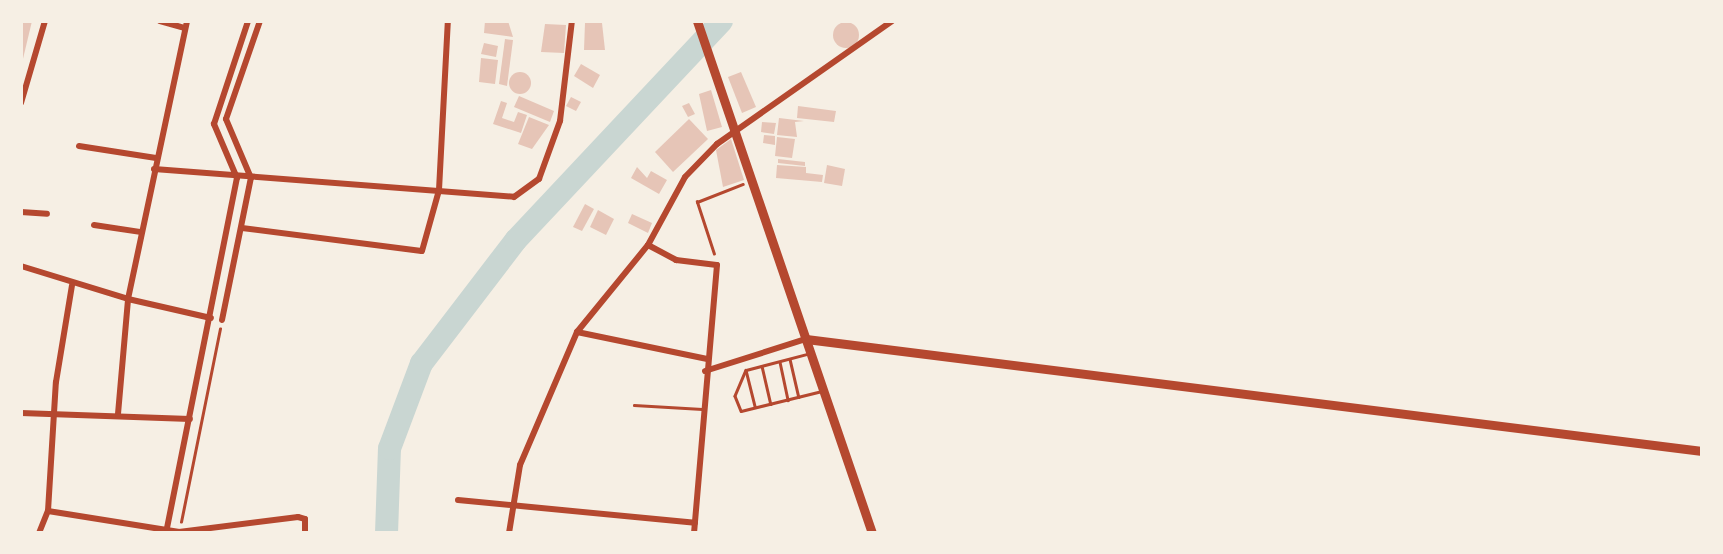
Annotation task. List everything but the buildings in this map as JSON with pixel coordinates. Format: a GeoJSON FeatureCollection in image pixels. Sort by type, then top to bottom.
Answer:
{"type":"FeatureCollection","features":[{"type":"Feature","properties":{"kind":"main road"},"geometry":{"type":"LineString","coordinates":[[697,21],[756,180],[823,391],[872,533]]}},
{"type":"Feature","properties":{"kind":"main road"},"geometry":{"type":"LineString","coordinates":[[806,339],[1702,451]]}},
{"type":"Feature","properties":{"kind":"street"},"geometry":{"type":"LineString","coordinates":[[21,103],[45,21]]}},
{"type":"Feature","properties":{"kind":"street"},"geometry":{"type":"LineString","coordinates":[[118,414],[128,299],[153,169],[186,24],[160,21]]}},
{"type":"Feature","properties":{"kind":"street"},"geometry":{"type":"LineString","coordinates":[[174,531],[190,419],[244,178],[214,124],[248,21]]}},
{"type":"Feature","properties":{"kind":"street"},"geometry":{"type":"LineString","coordinates":[[222,320],[242,228],[244,178],[226,126],[260,21]]}},
{"type":"Feature","properties":{"kind":"street"},"geometry":{"type":"LineString","coordinates":[[242,228],[419,253],[439,190],[448,21]]}},
{"type":"Feature","properties":{"kind":"street"},"geometry":{"type":"LineString","coordinates":[[153,169],[514,197],[540,179],[560,121],[572,21]]}},
{"type":"Feature","properties":{"kind":"street"},"geometry":{"type":"LineString","coordinates":[[509,533],[533,430],[580,333],[648,245],[694,165],[738,129],[892,21]]}},
{"type":"Feature","properties":{"kind":"street"},"geometry":{"type":"LineString","coordinates":[[79,146],[156,158]]}},
{"type":"Feature","properties":{"kind":"street"},"geometry":{"type":"LineString","coordinates":[[21,212],[47,214]]}},
{"type":"Feature","properties":{"kind":"street"},"geometry":{"type":"LineString","coordinates":[[94,225],[141,232]]}},
{"type":"Feature","properties":{"kind":"street"},"geometry":{"type":"LineString","coordinates":[[648,245],[677,260],[717,265],[705,371],[694,533]]}},
{"type":"Feature","properties":{"kind":"street"},"geometry":{"type":"LineString","coordinates":[[21,266],[72,285],[211,318]]}},
{"type":"Feature","properties":{"kind":"street"},"geometry":{"type":"LineString","coordinates":[[39,533],[48,511],[54,414],[72,285]]}},
{"type":"Feature","properties":{"kind":"street"},"geometry":{"type":"LineString","coordinates":[[580,333],[707,359]]}},
{"type":"Feature","properties":{"kind":"street"},"geometry":{"type":"LineString","coordinates":[[705,371],[806,339]]}},
{"type":"Feature","properties":{"kind":"street"},"geometry":{"type":"LineString","coordinates":[[21,414],[118,414],[190,419]]}},
{"type":"Feature","properties":{"kind":"street"},"geometry":{"type":"LineString","coordinates":[[458,500],[695,523]]}},
{"type":"Feature","properties":{"kind":"street"},"geometry":{"type":"LineString","coordinates":[[48,511],[174,531],[298,517],[305,519],[305,533]]}},
{"type":"Feature","properties":{"kind":"lane"},"geometry":{"type":"LineString","coordinates":[[746,370],[811,354]]}},
{"type":"Feature","properties":{"kind":"lane"},"geometry":{"type":"LineString","coordinates":[[790,359],[799,397]]}},
{"type":"Feature","properties":{"kind":"lane"},"geometry":{"type":"LineString","coordinates":[[779,362],[788,400]]}},
{"type":"Feature","properties":{"kind":"lane"},"geometry":{"type":"LineString","coordinates":[[762,366],[771,404]]}},
{"type":"Feature","properties":{"kind":"lane"},"geometry":{"type":"LineString","coordinates":[[746,370],[736,405],[743,411],[823,391]]}},
{"type":"Feature","properties":{"kind":"lane"},"geometry":{"type":"LineString","coordinates":[[746,370],[755,408]]}},
{"type":"Feature","properties":{"kind":"lane"},"geometry":{"type":"LineString","coordinates":[[634,405],[702,409]]}},
{"type":"Feature","properties":{"kind":"path"},"geometry":{"type":"LineString","coordinates":[[717,265],[697,202],[756,180]]}},
{"type":"Feature","properties":{"kind":"path"},"geometry":{"type":"LineString","coordinates":[[174,531],[222,320]]}},
{"type":"Feature","properties":{"kind":"waterway"},"geometry":{"type":"LineString","coordinates":[[386,533],[389,448],[421,363],[515,240],[721,21]]}}]}
